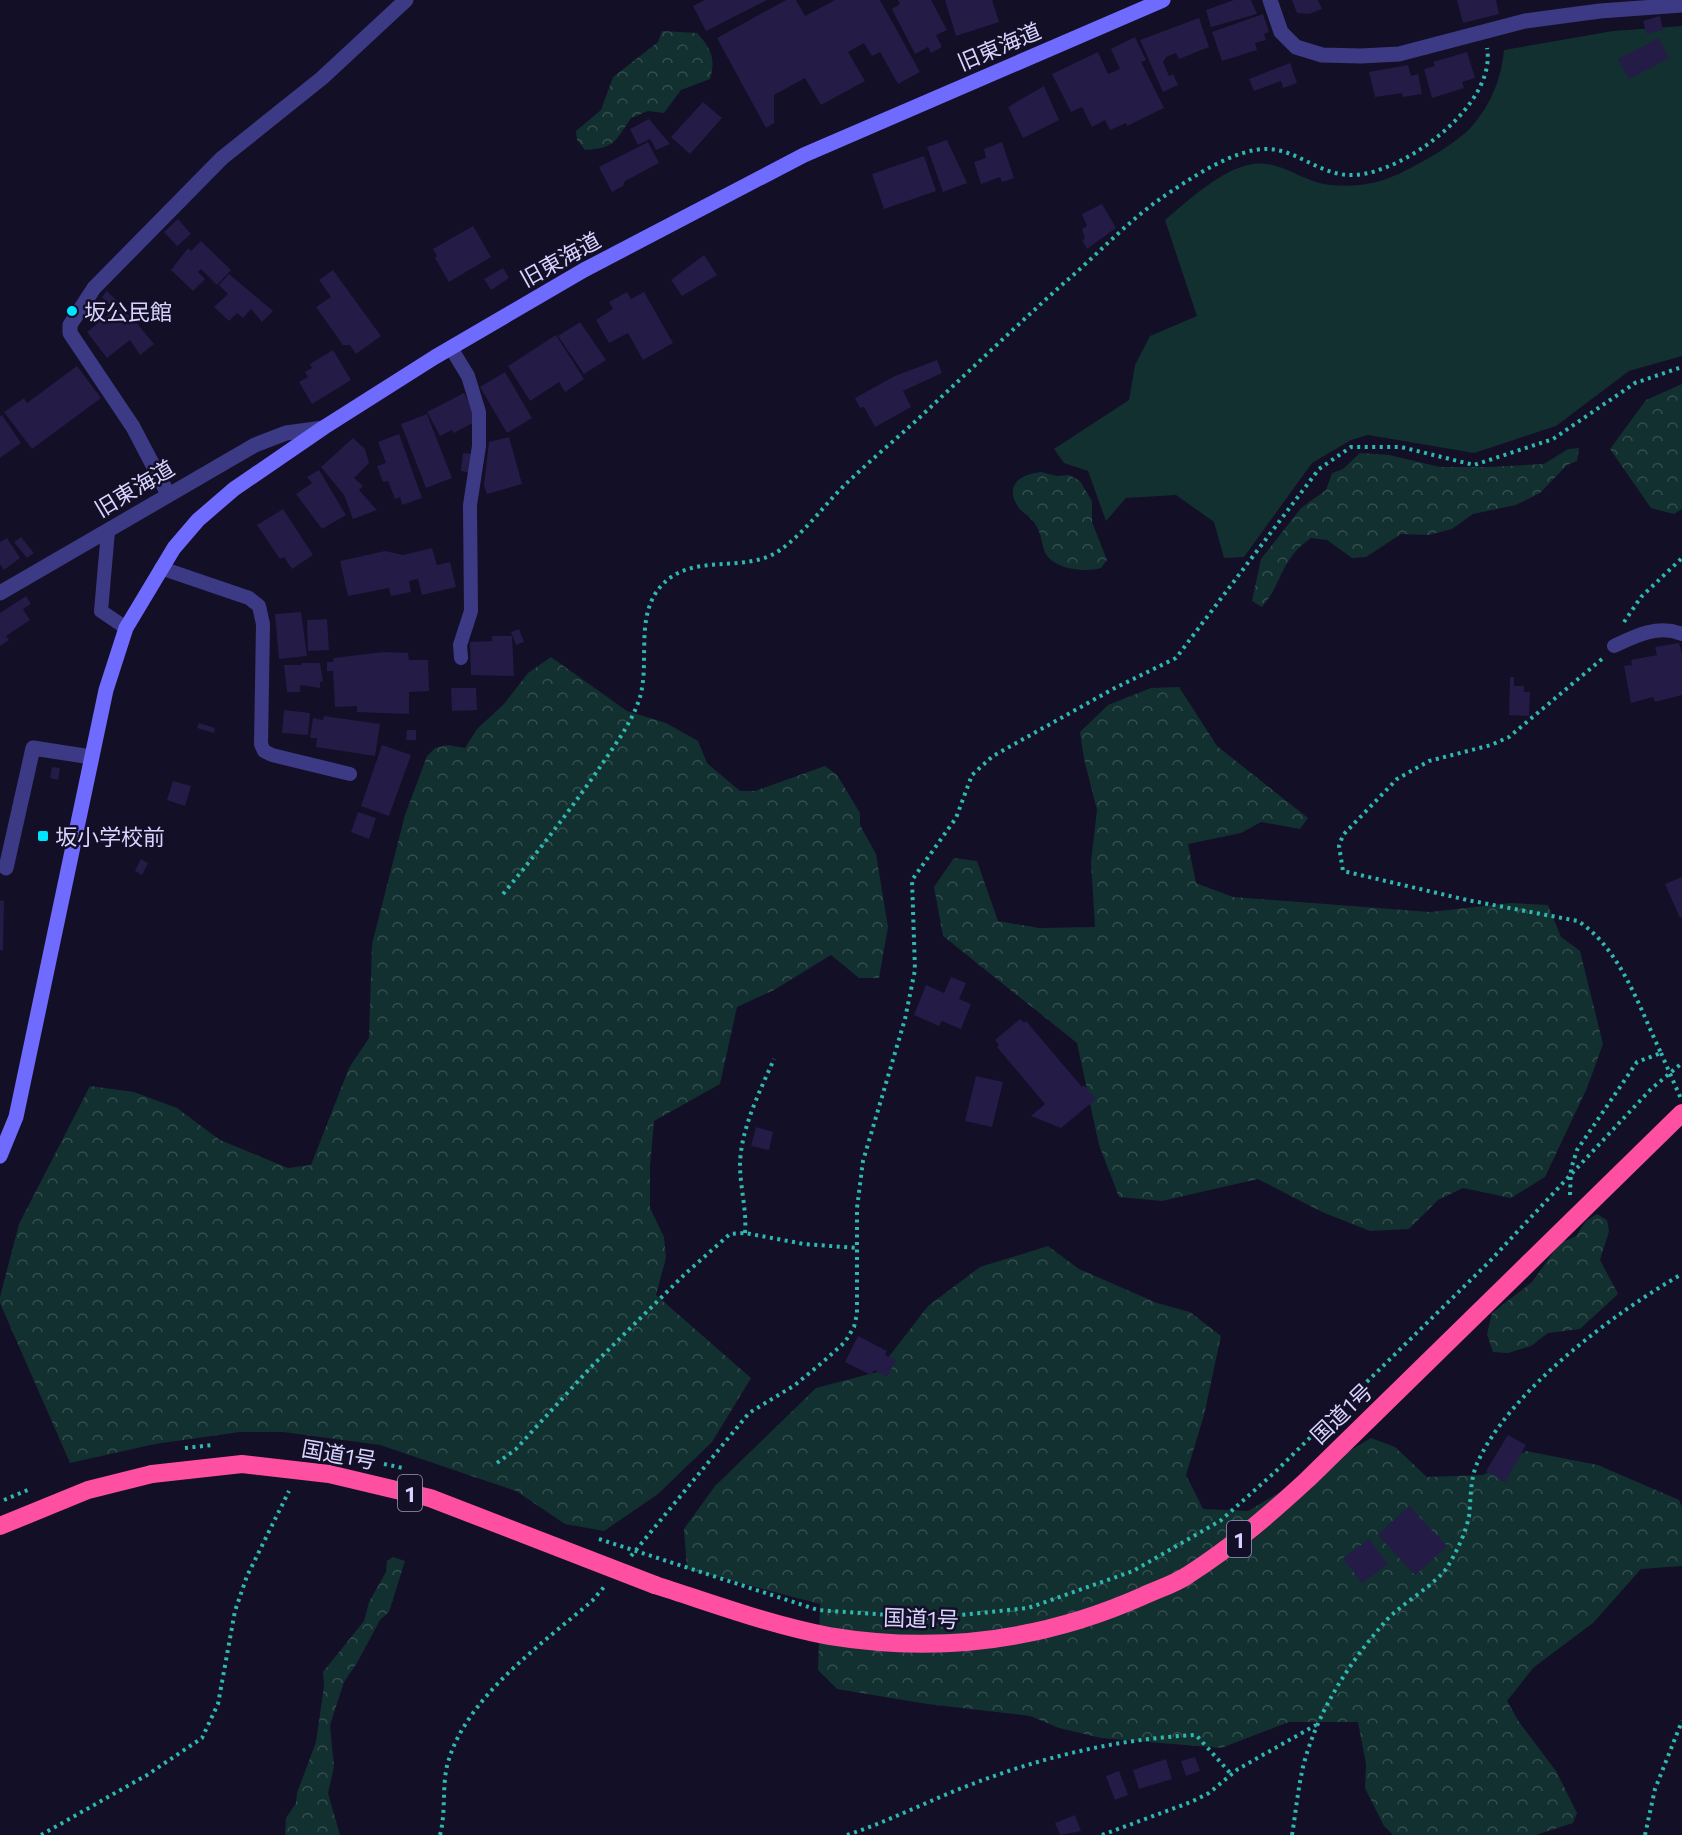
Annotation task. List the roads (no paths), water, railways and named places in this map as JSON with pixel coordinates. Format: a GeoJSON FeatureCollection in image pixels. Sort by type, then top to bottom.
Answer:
{"type":"FeatureCollection","features":[{"type":"Feature","properties":{"kind":"highway","name":"国道1号"},"geometry":{"type":"LineString","coordinates":[[0,1526],[88,1490],[152,1474],[242,1464],[329,1474],[430,1498],[655,1585],[776,1624],[829,1636],[913,1646],[976,1643],[1102,1614],[1186,1576],[1260,1524],[1682,1113]]}},
{"type":"Feature","properties":{"kind":"street"},"geometry":{"type":"LineString","coordinates":[[168,494],[133,426],[70,333],[70,325],[94,288],[222,158],[322,78],[406,0]]}},
{"type":"Feature","properties":{"kind":"street","name":"旧東海道"},"geometry":{"type":"LineString","coordinates":[[0,593],[255,445],[286,433],[323,428],[451,348],[584,270],[804,155],[1142,4],[1163,0]]}},
{"type":"Feature","properties":{"kind":"street"},"geometry":{"type":"LineString","coordinates":[[1270,0],[1281,32],[1296,47],[1322,56],[1399,54],[1525,21],[1600,11],[1682,5]]}},
{"type":"Feature","properties":{"kind":"street"},"geometry":{"type":"LineString","coordinates":[[0,1156],[16,1117],[106,690],[126,628],[160,568],[198,520],[234,489],[323,428]]}},
{"type":"Feature","properties":{"kind":"street"},"geometry":{"type":"LineString","coordinates":[[6,868],[33,748],[91,757]]}},
{"type":"Feature","properties":{"kind":"lane"},"geometry":{"type":"LineString","coordinates":[[451,348],[471,385],[479,412],[480,426],[470,505],[471,611],[460,645],[461,658]]}},
{"type":"Feature","properties":{"kind":"lane"},"geometry":{"type":"LineString","coordinates":[[108,531],[101,610],[126,628]]}},
{"type":"Feature","properties":{"kind":"lane"},"geometry":{"type":"LineString","coordinates":[[160,568],[249,598],[259,606],[263,624],[261,744],[264,751],[350,774]]}},
{"type":"Feature","properties":{"kind":"lane"},"geometry":{"type":"LineString","coordinates":[[1614,646],[1653,631],[1666,629],[1682,634]]}},
{"type":"Feature","properties":{"kind":"place","name":"坂公民館"},"geometry":{"type":"Point","coordinates":[72,311]}},
{"type":"Feature","properties":{"kind":"place","name":"坂小学校前"},"geometry":{"type":"Point","coordinates":[43,836]}}]}
